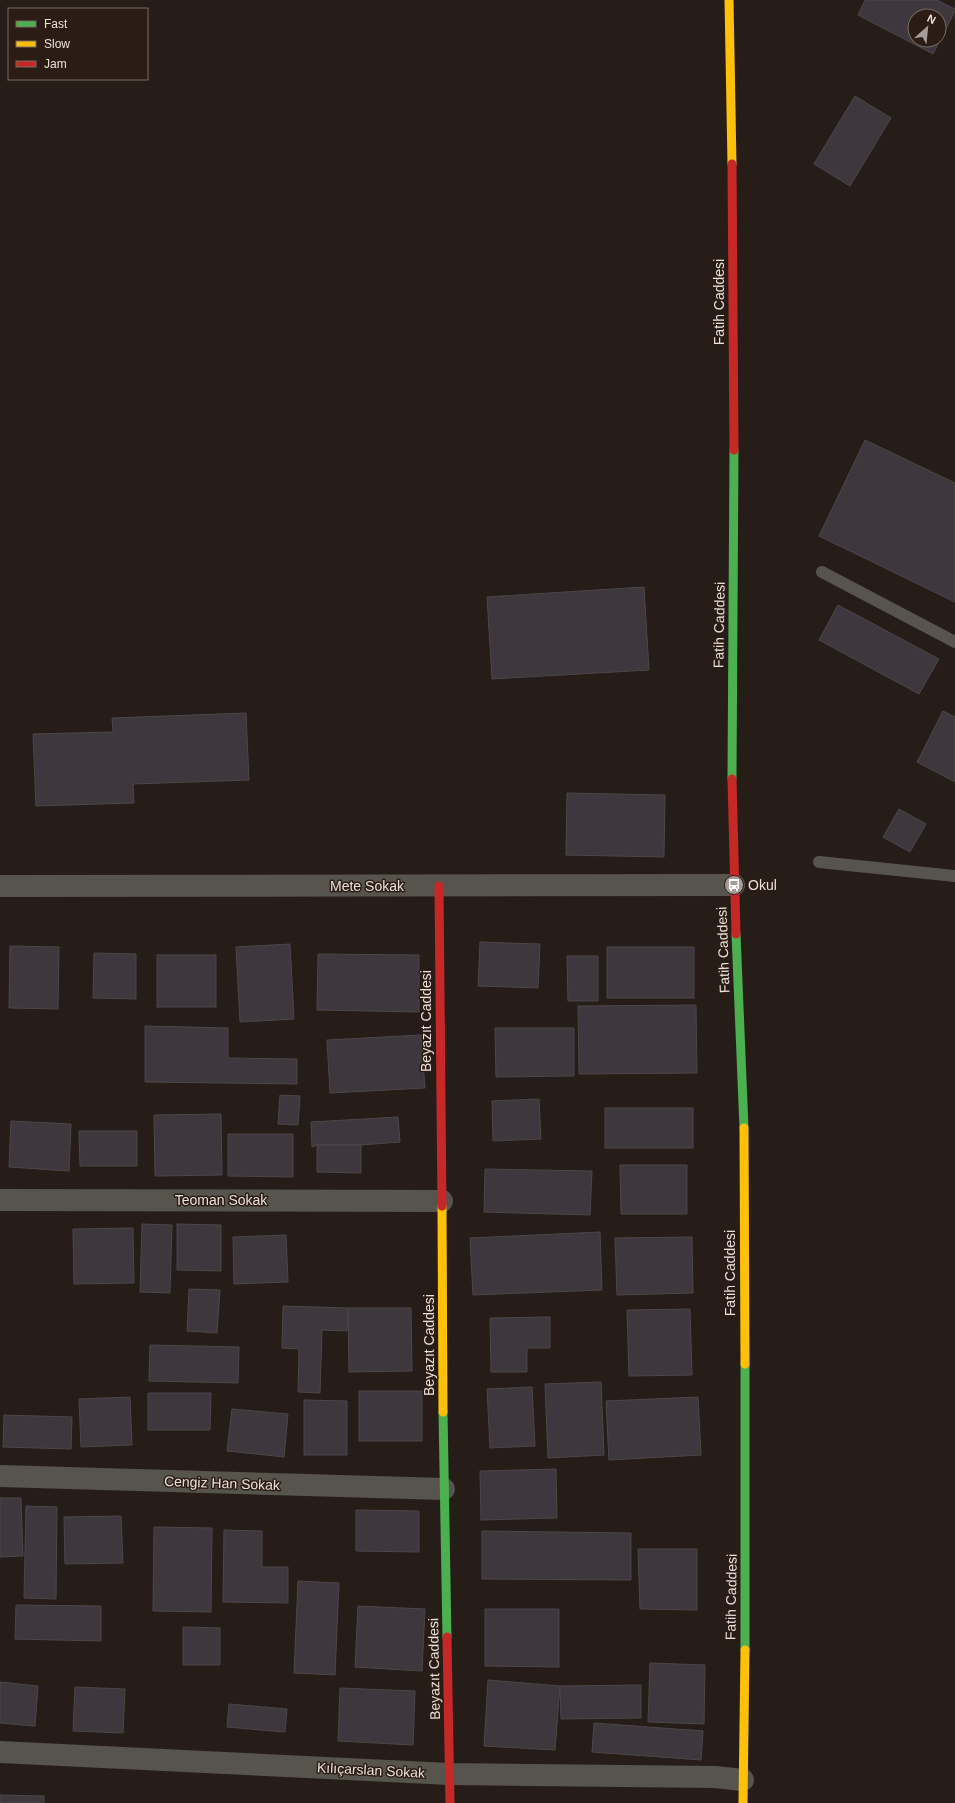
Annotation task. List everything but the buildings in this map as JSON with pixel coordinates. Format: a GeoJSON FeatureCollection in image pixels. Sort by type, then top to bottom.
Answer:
{"type":"FeatureCollection","features":[{"type":"Feature","properties":{"kind":"street","name":"Fatih Caddesi"},"geometry":{"type":"LineString","coordinates":[[729,0],[732,180],[734,530],[732,773],[734,885],[744,1145],[746,1530],[743,1803]]}},
{"type":"Feature","properties":{"kind":"street","name":"Mete Sokak"},"geometry":{"type":"LineString","coordinates":[[0,886],[734,885]]}},
{"type":"Feature","properties":{"kind":"street","name":"Beyazıt Caddesi"},"geometry":{"type":"LineString","coordinates":[[439,886],[444,1489],[450,1803]]}},
{"type":"Feature","properties":{"kind":"street","name":"Teoman Sokak"},"geometry":{"type":"LineString","coordinates":[[0,1200],[442,1201]]}},
{"type":"Feature","properties":{"kind":"street","name":"Cengiz Han Sokak"},"geometry":{"type":"LineString","coordinates":[[0,1476],[444,1489]]}},
{"type":"Feature","properties":{"kind":"street","name":"Kılıçarslan Sokak"},"geometry":{"type":"LineString","coordinates":[[0,1752],[450,1774],[715,1777],[743,1780]]}},
{"type":"Feature","properties":{"kind":"lane"},"geometry":{"type":"LineString","coordinates":[[822,572],[955,642]]}},
{"type":"Feature","properties":{"kind":"lane"},"geometry":{"type":"LineString","coordinates":[[819,862],[955,876]]}},
{"type":"Feature","properties":{"kind":"traffic: fast"},"geometry":{"type":"LineString","coordinates":[[732,779],[734,450]]}},
{"type":"Feature","properties":{"kind":"traffic: fast"},"geometry":{"type":"LineString","coordinates":[[736,934],[744,1128]]}},
{"type":"Feature","properties":{"kind":"traffic: fast"},"geometry":{"type":"LineString","coordinates":[[745,1364],[745,1650]]}},
{"type":"Feature","properties":{"kind":"traffic: fast"},"geometry":{"type":"LineString","coordinates":[[443,1412],[447,1637]]}},
{"type":"Feature","properties":{"kind":"traffic: slow"},"geometry":{"type":"LineString","coordinates":[[729,0],[732,164]]}},
{"type":"Feature","properties":{"kind":"traffic: slow"},"geometry":{"type":"LineString","coordinates":[[744,1128],[745,1364]]}},
{"type":"Feature","properties":{"kind":"traffic: slow"},"geometry":{"type":"LineString","coordinates":[[442,1206],[443,1412]]}},
{"type":"Feature","properties":{"kind":"traffic: slow"},"geometry":{"type":"LineString","coordinates":[[743,1803],[745,1650]]}},
{"type":"Feature","properties":{"kind":"traffic: jam"},"geometry":{"type":"LineString","coordinates":[[732,164],[734,450]]}},
{"type":"Feature","properties":{"kind":"traffic: jam"},"geometry":{"type":"LineString","coordinates":[[732,779],[736,934]]}},
{"type":"Feature","properties":{"kind":"traffic: jam"},"geometry":{"type":"LineString","coordinates":[[439,886],[442,1206]]}},
{"type":"Feature","properties":{"kind":"traffic: jam"},"geometry":{"type":"LineString","coordinates":[[447,1637],[450,1803]]}},
{"type":"Feature","properties":{"kind":"place","name":"Okul"},"geometry":{"type":"Point","coordinates":[734,885]}}]}
